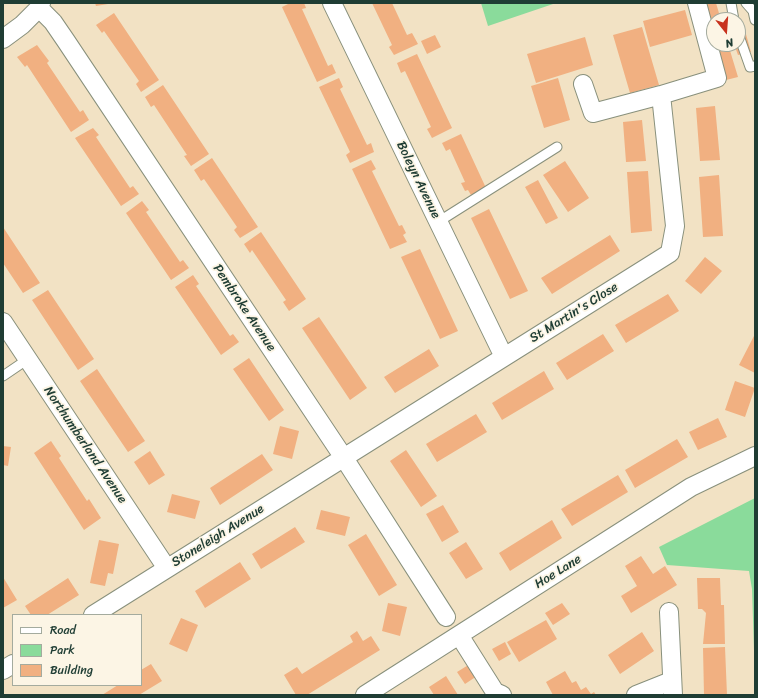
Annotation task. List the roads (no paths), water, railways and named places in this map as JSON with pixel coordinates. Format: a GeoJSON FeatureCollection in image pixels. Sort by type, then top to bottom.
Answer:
{"type":"FeatureCollection","features":[{"type":"Feature","properties":{"kind":"street","name":"Boleyn Avenue"},"geometry":{"type":"LineString","coordinates":[[332,3],[504,357]]}},
{"type":"Feature","properties":{"kind":"street"},"geometry":{"type":"LineString","coordinates":[[583,84],[593,113],[661,96],[717,78],[697,3]]}},
{"type":"Feature","properties":{"kind":"street"},"geometry":{"type":"LineString","coordinates":[[3,39],[22,25],[40,5]]}},
{"type":"Feature","properties":{"kind":"street","name":"Pembroke Avenue"},"geometry":{"type":"LineString","coordinates":[[40,5],[66,41],[344,458],[446,617]]}},
{"type":"Feature","properties":{"kind":"street","name":"St Martin's Close"},"geometry":{"type":"LineString","coordinates":[[344,458],[670,253],[675,226],[661,96]]}},
{"type":"Feature","properties":{"kind":"street","name":"Northumberland Avenue"},"geometry":{"type":"LineString","coordinates":[[3,322],[166,567]]}},
{"type":"Feature","properties":{"kind":"street","name":"Hoe Lane"},"geometry":{"type":"LineString","coordinates":[[365,695],[691,488],[755,456]]}},
{"type":"Feature","properties":{"kind":"street","name":"Stoneleigh Avenue"},"geometry":{"type":"LineString","coordinates":[[95,614],[166,567],[344,458]]}},
{"type":"Feature","properties":{"kind":"street"},"geometry":{"type":"LineString","coordinates":[[636,695],[672,688],[669,612]]}},
{"type":"Feature","properties":{"kind":"street"},"geometry":{"type":"LineString","coordinates":[[459,635],[497,694]]}},
{"type":"Feature","properties":{"kind":"street"},"geometry":{"type":"LineString","coordinates":[[3,670],[12,665]]}},
{"type":"Feature","properties":{"kind":"lane"},"geometry":{"type":"LineString","coordinates":[[746,3],[754,14]]}},
{"type":"Feature","properties":{"kind":"lane"},"geometry":{"type":"LineString","coordinates":[[745,52],[750,67],[755,66]]}},
{"type":"Feature","properties":{"kind":"lane"},"geometry":{"type":"LineString","coordinates":[[438,222],[557,147]]}},
{"type":"Feature","properties":{"kind":"lane"},"geometry":{"type":"LineString","coordinates":[[3,376],[28,359]]}}]}
